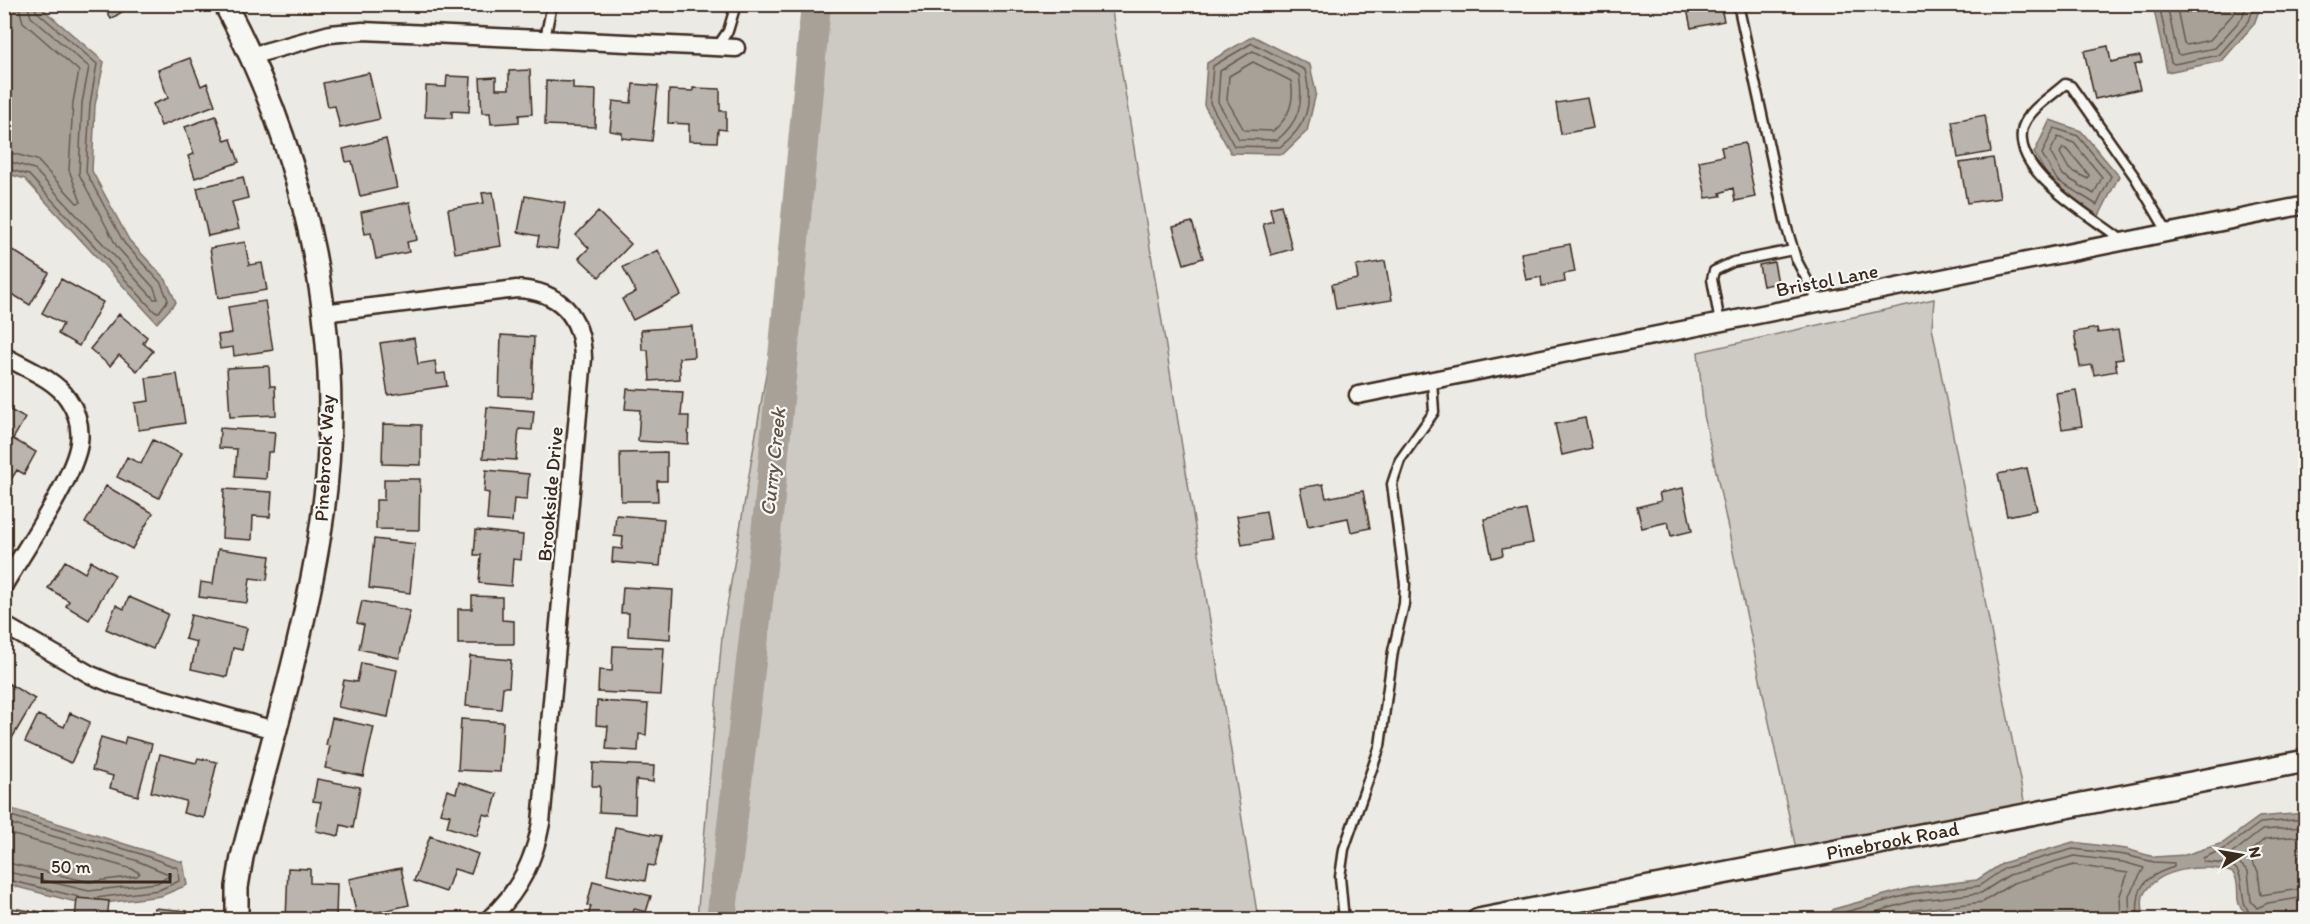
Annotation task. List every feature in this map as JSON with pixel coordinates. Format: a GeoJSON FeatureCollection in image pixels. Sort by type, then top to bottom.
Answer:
{"type":"FeatureCollection","features":[{"type":"Feature","properties":{"kind":"street","name":"Pinebrook Way"},"geometry":{"type":"LineString","coordinates":[[225,4],[271,105],[300,191],[323,313],[329,412],[323,512],[301,628],[242,857],[237,887],[237,920]]}},
{"type":"Feature","properties":{"kind":"street"},"geometry":{"type":"LineString","coordinates":[[250,56],[330,34],[363,31],[736,48]]}},
{"type":"Feature","properties":{"kind":"street","name":"Bristol Lane"},"geometry":{"type":"LineString","coordinates":[[1358,395],[2306,205]]}},
{"type":"Feature","properties":{"kind":"street","name":"Brookside Drive"},"geometry":{"type":"LineString","coordinates":[[323,313],[517,289],[534,290],[548,294],[561,303],[579,329],[584,358],[541,823],[533,857],[525,875],[512,895],[488,920]]}},
{"type":"Feature","properties":{"kind":"street"},"geometry":{"type":"LineString","coordinates":[[4,356],[56,387],[68,398],[77,415],[80,430],[79,446],[70,472],[4,585]]}},
{"type":"Feature","properties":{"kind":"street"},"geometry":{"type":"LineString","coordinates":[[4,625],[91,675],[115,685],[274,730]]}},
{"type":"Feature","properties":{"kind":"street","name":"Pinebrook Road"},"geometry":{"type":"LineString","coordinates":[[1478,920],[2306,761]]}},
{"type":"Feature","properties":{"kind":"lane"},"geometry":{"type":"LineString","coordinates":[[545,39],[552,4]]}},
{"type":"Feature","properties":{"kind":"lane"},"geometry":{"type":"LineString","coordinates":[[717,47],[728,31],[734,11],[730,4]]}},
{"type":"Feature","properties":{"kind":"lane"},"geometry":{"type":"LineString","coordinates":[[1738,4],[1793,249],[1819,303]]}},
{"type":"Feature","properties":{"kind":"lane"},"geometry":{"type":"LineString","coordinates":[[2124,242],[2036,173],[2024,151],[2023,128],[2033,112],[2065,84],[2071,86],[2135,177],[2168,233]]}},
{"type":"Feature","properties":{"kind":"lane"},"geometry":{"type":"LineString","coordinates":[[1719,323],[1712,279],[1714,271],[1733,262],[1793,249]]}},
{"type":"Feature","properties":{"kind":"lane"},"geometry":{"type":"LineString","coordinates":[[1344,920],[1340,877],[1344,849],[1378,756],[1393,651],[1404,604],[1406,584],[1392,484],[1400,460],[1434,412],[1432,380]]}},
{"type":"Feature","properties":{"kind":"shaded area"},"geometry":{"type":"Polygon","coordinates":[[[809,5],[1111,5],[1258,919],[697,919],[722,636],[784,267],[809,5]]]}},
{"type":"Feature","properties":{"kind":"shaded area"},"geometry":{"type":"Polygon","coordinates":[[[1934,299],[1932,327],[2025,806],[1796,849],[1704,415],[1698,352],[1934,299]]]}},
{"type":"Feature","properties":{"kind":"water"},"geometry":{"type":"Polygon","coordinates":[[[2153,4],[2261,5],[2254,24],[2222,61],[2167,72],[2153,4]]]}},
{"type":"Feature","properties":{"kind":"water"},"geometry":{"type":"Polygon","coordinates":[[[4,5],[38,5],[104,62],[95,105],[92,171],[129,240],[166,280],[176,302],[157,323],[25,179],[5,173],[4,5]]]}},
{"type":"Feature","properties":{"kind":"water"},"geometry":{"type":"Polygon","coordinates":[[[1253,36],[1310,65],[1316,93],[1307,131],[1283,154],[1231,153],[1204,105],[1207,63],[1253,36]]]}},
{"type":"Feature","properties":{"kind":"water"},"geometry":{"type":"Polygon","coordinates":[[[2050,120],[2081,131],[2119,176],[2099,216],[2052,184],[2034,153],[2050,120]]]}},
{"type":"Feature","properties":{"kind":"water"},"geometry":{"type":"Polygon","coordinates":[[[5,807],[183,862],[187,885],[161,896],[88,905],[5,884],[5,807]]]}},
{"type":"Feature","properties":{"kind":"water"},"geometry":{"type":"Polygon","coordinates":[[[2305,813],[2305,910],[2265,915],[2247,912],[2238,900],[2237,882],[2233,873],[2210,868],[2196,868],[2170,874],[2158,879],[2149,887],[2142,899],[2144,919],[1825,919],[1834,909],[1910,888],[1977,880],[2003,863],[2073,842],[2126,849],[2154,857],[2185,855],[2223,843],[2259,817],[2305,813]]]}},
{"type":"Feature","properties":{"kind":"building"},"geometry":{"type":"Polygon","coordinates":[[[102,4],[134,4],[111,19],[102,4]]]}},
{"type":"Feature","properties":{"kind":"building"},"geometry":{"type":"Polygon","coordinates":[[[1686,4],[1720,4],[1724,21],[1691,28],[1686,4]]]}},
{"type":"Feature","properties":{"kind":"building"},"geometry":{"type":"Polygon","coordinates":[[[2108,46],[2111,62],[2140,56],[2142,63],[2134,65],[2140,89],[2095,99],[2084,51],[2108,46]]]}},
{"type":"Feature","properties":{"kind":"building"},"geometry":{"type":"Polygon","coordinates":[[[190,58],[201,86],[207,83],[215,105],[161,126],[153,104],[168,98],[158,70],[190,58]]]}},
{"type":"Feature","properties":{"kind":"building"},"geometry":{"type":"Polygon","coordinates":[[[530,70],[532,114],[519,115],[519,122],[491,124],[490,113],[482,113],[480,78],[496,77],[496,89],[509,89],[509,71],[530,70]]]}},
{"type":"Feature","properties":{"kind":"building"},"geometry":{"type":"Polygon","coordinates":[[[369,73],[380,119],[340,128],[335,106],[328,107],[323,83],[369,73]]]}},
{"type":"Feature","properties":{"kind":"building"},"geometry":{"type":"Polygon","coordinates":[[[447,76],[471,77],[469,112],[452,111],[452,118],[425,117],[426,86],[446,87],[447,76]]]}},
{"type":"Feature","properties":{"kind":"building"},"geometry":{"type":"Polygon","coordinates":[[[546,81],[573,82],[573,89],[596,90],[595,127],[545,125],[546,81]]]}},
{"type":"Feature","properties":{"kind":"building"},"geometry":{"type":"Polygon","coordinates":[[[633,84],[658,86],[652,141],[622,138],[622,133],[610,131],[613,101],[631,103],[633,84]]]}},
{"type":"Feature","properties":{"kind":"building"},"geometry":{"type":"Polygon","coordinates":[[[693,88],[720,89],[720,111],[726,111],[726,130],[718,129],[717,142],[689,141],[689,124],[668,123],[669,90],[693,91],[693,88]]]}},
{"type":"Feature","properties":{"kind":"building"},"geometry":{"type":"Polygon","coordinates":[[[1587,98],[1593,128],[1561,134],[1556,103],[1587,98]]]}},
{"type":"Feature","properties":{"kind":"building"},"geometry":{"type":"Polygon","coordinates":[[[1985,115],[1991,152],[1958,158],[1952,121],[1985,115]]]}},
{"type":"Feature","properties":{"kind":"building"},"geometry":{"type":"Polygon","coordinates":[[[216,116],[225,141],[231,139],[239,162],[195,178],[188,156],[194,154],[185,127],[216,116]]]}},
{"type":"Feature","properties":{"kind":"building"},"geometry":{"type":"Polygon","coordinates":[[[386,139],[397,188],[360,196],[352,161],[346,162],[343,149],[386,139]]]}},
{"type":"Feature","properties":{"kind":"building"},"geometry":{"type":"Polygon","coordinates":[[[1745,143],[1755,197],[1735,201],[1733,188],[1720,193],[1721,196],[1706,198],[1699,161],[1723,156],[1721,147],[1745,143]]]}},
{"type":"Feature","properties":{"kind":"building"},"geometry":{"type":"Polygon","coordinates":[[[1993,158],[2000,198],[1967,203],[1960,163],[1993,158]]]}},
{"type":"Feature","properties":{"kind":"building"},"geometry":{"type":"Polygon","coordinates":[[[243,177],[248,198],[232,202],[239,229],[208,236],[197,188],[243,177]]]}},
{"type":"Feature","properties":{"kind":"building"},"geometry":{"type":"Polygon","coordinates":[[[493,192],[501,246],[455,253],[448,209],[484,203],[482,193],[493,192]]]}},
{"type":"Feature","properties":{"kind":"building"},"geometry":{"type":"Polygon","coordinates":[[[525,196],[565,203],[557,249],[537,246],[539,236],[518,232],[525,196]]]}},
{"type":"Feature","properties":{"kind":"building"},"geometry":{"type":"Polygon","coordinates":[[[410,202],[417,240],[407,242],[409,252],[376,259],[371,233],[365,234],[361,212],[410,202]]]}},
{"type":"Feature","properties":{"kind":"building"},"geometry":{"type":"Polygon","coordinates":[[[1281,205],[1292,249],[1271,255],[1263,224],[1273,221],[1270,208],[1281,205]]]}},
{"type":"Feature","properties":{"kind":"building"},"geometry":{"type":"Polygon","coordinates":[[[598,212],[631,244],[599,277],[579,258],[589,248],[576,235],[598,212]]]}},
{"type":"Feature","properties":{"kind":"building"},"geometry":{"type":"Polygon","coordinates":[[[1192,222],[1203,258],[1184,264],[1173,227],[1192,222]]]}},
{"type":"Feature","properties":{"kind":"building"},"geometry":{"type":"Polygon","coordinates":[[[245,242],[249,265],[262,263],[267,290],[218,298],[210,248],[245,242]]]}},
{"type":"Feature","properties":{"kind":"building"},"geometry":{"type":"Polygon","coordinates":[[[1570,244],[1575,272],[1564,274],[1565,282],[1542,286],[1541,277],[1526,280],[1521,253],[1570,244]]]}},
{"type":"Feature","properties":{"kind":"building"},"geometry":{"type":"Polygon","coordinates":[[[9,248],[49,273],[30,305],[12,294],[4,303],[4,255],[9,248]]]}},
{"type":"Feature","properties":{"kind":"building"},"geometry":{"type":"Polygon","coordinates":[[[658,250],[681,295],[633,320],[622,299],[636,292],[623,267],[658,250]]]}},
{"type":"Feature","properties":{"kind":"building"},"geometry":{"type":"Polygon","coordinates":[[[1385,261],[1392,300],[1336,309],[1332,284],[1358,279],[1356,266],[1385,261]]]}},
{"type":"Feature","properties":{"kind":"building"},"geometry":{"type":"Polygon","coordinates":[[[1774,262],[1778,283],[1763,286],[1759,265],[1774,262]]]}},
{"type":"Feature","properties":{"kind":"building"},"geometry":{"type":"Polygon","coordinates":[[[61,279],[103,302],[79,346],[58,334],[63,324],[42,313],[61,279]]]}},
{"type":"Feature","properties":{"kind":"building"},"geometry":{"type":"Polygon","coordinates":[[[265,301],[273,350],[234,356],[233,347],[220,349],[218,335],[232,333],[228,307],[265,301]]]}},
{"type":"Feature","properties":{"kind":"building"},"geometry":{"type":"Polygon","coordinates":[[[119,314],[147,337],[143,343],[153,351],[137,371],[119,355],[110,366],[90,349],[119,314]]]}},
{"type":"Feature","properties":{"kind":"building"},"geometry":{"type":"Polygon","coordinates":[[[692,326],[694,357],[679,358],[680,379],[650,381],[648,350],[642,350],[641,330],[692,326]]]}},
{"type":"Feature","properties":{"kind":"building"},"geometry":{"type":"Polygon","coordinates":[[[2097,328],[2098,333],[2118,330],[2123,359],[2115,360],[2117,371],[2094,375],[2092,365],[2080,367],[2074,332],[2097,328]]]}},
{"type":"Feature","properties":{"kind":"building"},"geometry":{"type":"Polygon","coordinates":[[[501,335],[534,337],[532,397],[499,396],[501,335]]]}},
{"type":"Feature","properties":{"kind":"building"},"geometry":{"type":"Polygon","coordinates":[[[414,338],[418,364],[435,361],[437,374],[445,373],[447,386],[388,395],[380,343],[414,338]]]}},
{"type":"Feature","properties":{"kind":"building"},"geometry":{"type":"Polygon","coordinates":[[[269,366],[270,386],[275,386],[276,415],[230,417],[227,368],[269,366]]]}},
{"type":"Feature","properties":{"kind":"building"},"geometry":{"type":"Polygon","coordinates":[[[177,374],[185,423],[139,430],[135,403],[149,401],[146,378],[177,374]]]}},
{"type":"Feature","properties":{"kind":"building"},"geometry":{"type":"Polygon","coordinates":[[[627,389],[683,392],[681,416],[689,416],[688,444],[638,441],[640,410],[625,409],[627,389]]]}},
{"type":"Feature","properties":{"kind":"building"},"geometry":{"type":"Polygon","coordinates":[[[2076,390],[2082,426],[2062,429],[2056,393],[2076,390]]]}},
{"type":"Feature","properties":{"kind":"building"},"geometry":{"type":"Polygon","coordinates":[[[487,407],[534,411],[532,430],[519,429],[516,460],[483,458],[487,407]]]}},
{"type":"Feature","properties":{"kind":"building"},"geometry":{"type":"Polygon","coordinates":[[[8,409],[25,418],[13,439],[36,452],[24,474],[17,470],[12,478],[4,473],[4,415],[8,409]]]}},
{"type":"Feature","properties":{"kind":"building"},"geometry":{"type":"Polygon","coordinates":[[[1585,418],[1592,448],[1562,455],[1555,424],[1585,418]]]}},
{"type":"Feature","properties":{"kind":"building"},"geometry":{"type":"Polygon","coordinates":[[[383,424],[421,425],[421,465],[382,464],[383,424]]]}},
{"type":"Feature","properties":{"kind":"building"},"geometry":{"type":"Polygon","coordinates":[[[220,428],[275,432],[273,452],[268,452],[266,479],[235,477],[237,449],[219,448],[220,428]]]}},
{"type":"Feature","properties":{"kind":"building"},"geometry":{"type":"Polygon","coordinates":[[[153,440],[181,454],[159,498],[117,477],[127,457],[141,464],[153,440]]]}},
{"type":"Feature","properties":{"kind":"building"},"geometry":{"type":"Polygon","coordinates":[[[667,452],[667,481],[657,481],[658,501],[621,501],[620,453],[667,452]]]}},
{"type":"Feature","properties":{"kind":"building"},"geometry":{"type":"Polygon","coordinates":[[[2027,468],[2037,510],[2007,516],[1998,474],[2027,468]]]}},
{"type":"Feature","properties":{"kind":"building"},"geometry":{"type":"Polygon","coordinates":[[[486,470],[529,474],[527,500],[514,499],[512,522],[487,520],[489,493],[484,492],[486,470]]]}},
{"type":"Feature","properties":{"kind":"building"},"geometry":{"type":"Polygon","coordinates":[[[384,479],[420,479],[419,530],[376,529],[376,500],[384,500],[384,479]]]}},
{"type":"Feature","properties":{"kind":"building"},"geometry":{"type":"Polygon","coordinates":[[[1323,484],[1326,498],[1363,491],[1370,528],[1351,532],[1348,518],[1308,526],[1300,488],[1323,484]]]}},
{"type":"Feature","properties":{"kind":"building"},"geometry":{"type":"Polygon","coordinates":[[[106,486],[153,513],[132,549],[85,523],[106,486]]]}},
{"type":"Feature","properties":{"kind":"building"},"geometry":{"type":"Polygon","coordinates":[[[1683,488],[1692,531],[1671,536],[1668,522],[1642,528],[1637,507],[1661,501],[1659,493],[1683,488]]]}},
{"type":"Feature","properties":{"kind":"building"},"geometry":{"type":"Polygon","coordinates":[[[224,489],[272,492],[270,517],[253,516],[252,540],[222,538],[224,489]]]}},
{"type":"Feature","properties":{"kind":"building"},"geometry":{"type":"Polygon","coordinates":[[[1526,510],[1533,543],[1502,549],[1503,555],[1492,558],[1484,519],[1526,510]]]}},
{"type":"Feature","properties":{"kind":"building"},"geometry":{"type":"Polygon","coordinates":[[[1266,511],[1271,540],[1242,545],[1237,516],[1266,511]]]}},
{"type":"Feature","properties":{"kind":"building"},"geometry":{"type":"Polygon","coordinates":[[[616,515],[664,519],[660,566],[612,562],[613,548],[622,549],[623,537],[614,536],[616,515]]]}},
{"type":"Feature","properties":{"kind":"building"},"geometry":{"type":"Polygon","coordinates":[[[476,530],[523,535],[521,560],[513,559],[511,586],[479,583],[481,555],[474,555],[476,530]]]}},
{"type":"Feature","properties":{"kind":"building"},"geometry":{"type":"Polygon","coordinates":[[[374,539],[415,544],[410,593],[369,588],[374,539]]]}},
{"type":"Feature","properties":{"kind":"building"},"geometry":{"type":"Polygon","coordinates":[[[218,549],[270,556],[267,580],[250,578],[247,603],[199,597],[201,582],[213,584],[218,549]]]}},
{"type":"Feature","properties":{"kind":"building"},"geometry":{"type":"Polygon","coordinates":[[[65,561],[85,573],[91,561],[115,575],[89,620],[66,606],[69,601],[48,588],[65,561]]]}},
{"type":"Feature","properties":{"kind":"building"},"geometry":{"type":"Polygon","coordinates":[[[623,587],[673,590],[670,639],[628,636],[629,613],[621,613],[623,587]]]}},
{"type":"Feature","properties":{"kind":"building"},"geometry":{"type":"Polygon","coordinates":[[[472,596],[502,597],[502,620],[514,621],[514,644],[458,644],[458,609],[472,609],[472,596]]]}},
{"type":"Feature","properties":{"kind":"building"},"geometry":{"type":"Polygon","coordinates":[[[129,597],[168,614],[153,649],[106,629],[116,605],[124,609],[129,597]]]}},
{"type":"Feature","properties":{"kind":"building"},"geometry":{"type":"Polygon","coordinates":[[[362,601],[410,611],[399,658],[359,649],[364,625],[357,623],[362,601]]]}},
{"type":"Feature","properties":{"kind":"building"},"geometry":{"type":"Polygon","coordinates":[[[191,615],[247,628],[242,650],[233,648],[227,677],[191,669],[197,642],[185,639],[191,615]]]}},
{"type":"Feature","properties":{"kind":"building"},"geometry":{"type":"Polygon","coordinates":[[[613,646],[664,648],[661,695],[598,692],[599,670],[612,671],[613,646]]]}},
{"type":"Feature","properties":{"kind":"building"},"geometry":{"type":"Polygon","coordinates":[[[470,656],[511,660],[509,687],[503,687],[501,709],[466,706],[470,656]]]}},
{"type":"Feature","properties":{"kind":"building"},"geometry":{"type":"Polygon","coordinates":[[[361,663],[397,670],[388,717],[338,707],[344,680],[357,682],[361,663]]]}},
{"type":"Feature","properties":{"kind":"building"},"geometry":{"type":"Polygon","coordinates":[[[4,681],[35,699],[8,745],[4,743],[4,681]]]}},
{"type":"Feature","properties":{"kind":"building"},"geometry":{"type":"Polygon","coordinates":[[[597,701],[648,704],[646,735],[639,734],[638,751],[606,749],[608,726],[596,725],[597,701]]]}},
{"type":"Feature","properties":{"kind":"building"},"geometry":{"type":"Polygon","coordinates":[[[70,713],[90,722],[71,763],[25,742],[38,715],[64,727],[70,713]]]}},
{"type":"Feature","properties":{"kind":"building"},"geometry":{"type":"Polygon","coordinates":[[[332,718],[374,727],[363,776],[325,768],[330,746],[326,745],[332,718]]]}},
{"type":"Feature","properties":{"kind":"building"},"geometry":{"type":"Polygon","coordinates":[[[461,719],[503,722],[500,772],[458,770],[461,719]]]}},
{"type":"Feature","properties":{"kind":"building"},"geometry":{"type":"Polygon","coordinates":[[[101,737],[124,744],[126,737],[152,744],[138,796],[110,788],[113,776],[92,770],[101,737]]]}},
{"type":"Feature","properties":{"kind":"building"},"geometry":{"type":"Polygon","coordinates":[[[160,754],[196,763],[198,758],[217,762],[204,818],[183,813],[186,801],[151,792],[160,754]]]}},
{"type":"Feature","properties":{"kind":"building"},"geometry":{"type":"Polygon","coordinates":[[[593,763],[654,766],[653,782],[636,780],[635,814],[599,812],[600,786],[592,786],[593,763]]]}},
{"type":"Feature","properties":{"kind":"building"},"geometry":{"type":"Polygon","coordinates":[[[317,779],[360,787],[353,828],[341,825],[339,836],[316,831],[321,802],[313,801],[317,779]]]}},
{"type":"Feature","properties":{"kind":"building"},"geometry":{"type":"Polygon","coordinates":[[[459,782],[497,794],[491,816],[483,814],[477,836],[447,827],[450,815],[440,813],[447,790],[456,793],[459,782]]]}},
{"type":"Feature","properties":{"kind":"building"},"geometry":{"type":"Polygon","coordinates":[[[615,827],[661,836],[655,866],[648,865],[645,881],[607,874],[615,827]]]}},
{"type":"Feature","properties":{"kind":"building"},"geometry":{"type":"Polygon","coordinates":[[[430,836],[478,854],[471,874],[454,869],[446,892],[414,881],[430,836]]]}},
{"type":"Feature","properties":{"kind":"building"},"geometry":{"type":"Polygon","coordinates":[[[288,868],[310,869],[310,883],[337,884],[336,918],[286,920],[288,868]]]}},
{"type":"Feature","properties":{"kind":"building"},"geometry":{"type":"Polygon","coordinates":[[[401,868],[409,905],[357,917],[349,879],[401,868]]]}},
{"type":"Feature","properties":{"kind":"building"},"geometry":{"type":"Polygon","coordinates":[[[593,881],[651,896],[646,912],[634,909],[632,920],[587,920],[591,906],[587,905],[593,881]]]}},
{"type":"Feature","properties":{"kind":"building"},"geometry":{"type":"Polygon","coordinates":[[[77,898],[109,901],[107,920],[75,920],[77,898]]]}},
{"type":"Feature","properties":{"kind":"building"},"geometry":{"type":"Polygon","coordinates":[[[4,907],[30,911],[29,920],[4,920],[4,907]]]}},
{"type":"Feature","properties":{"kind":"building"},"geometry":{"type":"Polygon","coordinates":[[[154,908],[187,911],[186,920],[152,920],[154,908]]]}},
{"type":"Feature","properties":{"kind":"building"},"geometry":{"type":"Polygon","coordinates":[[[35,911],[68,916],[68,920],[34,920],[35,911]]]}},
{"type":"Feature","properties":{"kind":"waterway","name":"Curry Creek"},"geometry":{"type":"LineString","coordinates":[[721,920],[769,507],[816,4]]}}]}
